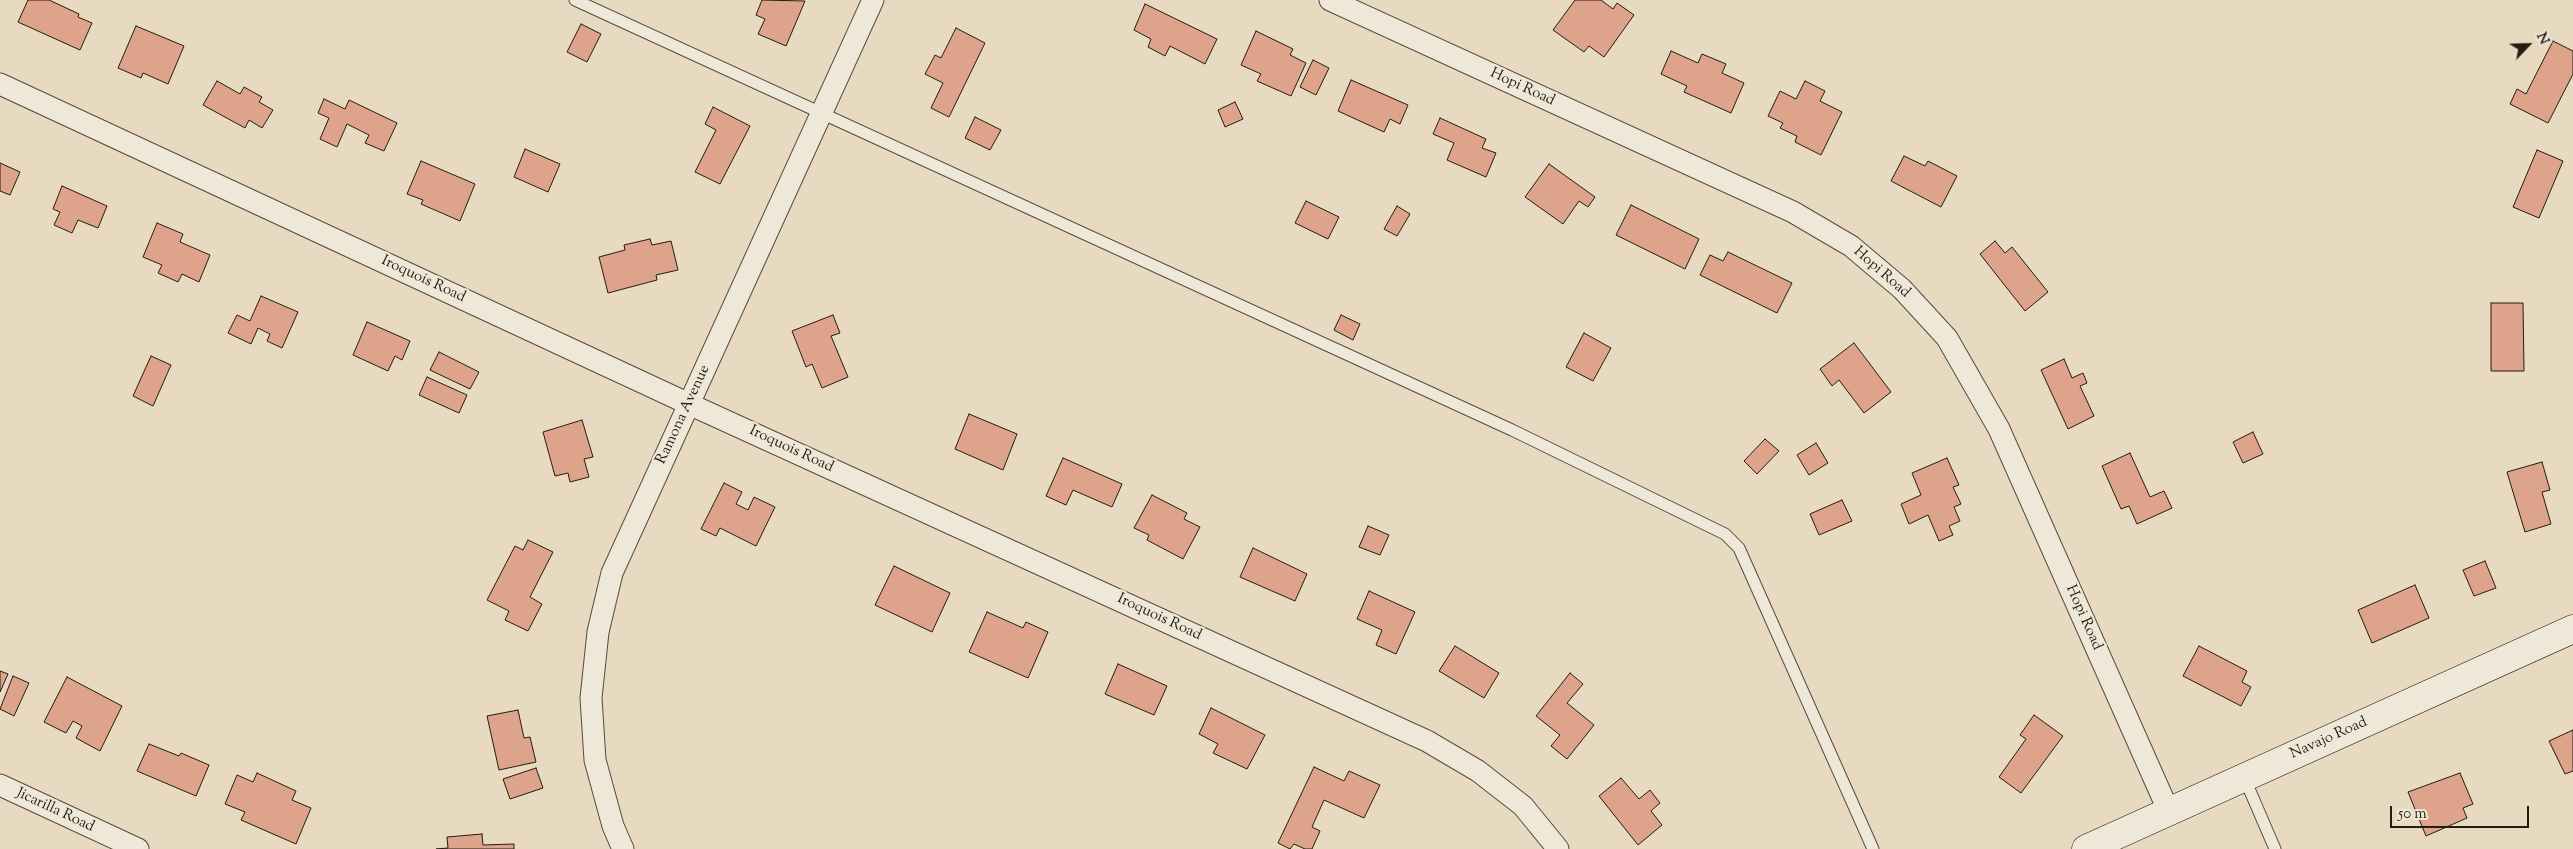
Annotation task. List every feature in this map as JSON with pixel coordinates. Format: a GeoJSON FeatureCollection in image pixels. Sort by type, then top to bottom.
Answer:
{"type":"FeatureCollection","features":[{"type":"Feature","properties":{"kind":"main road","name":"Navajo Road"},"geometry":{"type":"LineString","coordinates":[[2086,849],[2573,629]]}},
{"type":"Feature","properties":{"kind":"street","name":"Ramona Avenue"},"geometry":{"type":"LineString","coordinates":[[623,849],[613,826],[596,760],[591,698],[598,632],[612,573],[874,0]]}},
{"type":"Feature","properties":{"kind":"street","name":"Hopi Road"},"geometry":{"type":"LineString","coordinates":[[1330,0],[1793,212],[1850,246],[1902,289],[1947,338],[2000,430],[2169,812]]}},
{"type":"Feature","properties":{"kind":"street","name":"Iroquois Road"},"geometry":{"type":"LineString","coordinates":[[0,84],[690,404],[1427,740],[1478,771],[1523,806],[1558,849]]}},
{"type":"Feature","properties":{"kind":"street","name":"Jicarilla Road"},"geometry":{"type":"LineString","coordinates":[[0,785],[138,849]]}},
{"type":"Feature","properties":{"kind":"lane"},"geometry":{"type":"LineString","coordinates":[[575,0],[820,115],[1512,430],[1725,534],[1739,548],[1873,849]]}},
{"type":"Feature","properties":{"kind":"lane"},"geometry":{"type":"LineString","coordinates":[[2244,777],[2275,849]]}},
{"type":"Feature","properties":{"kind":"building"},"geometry":{"type":"Polygon","coordinates":[[[28,0],[49,0],[79,14],[78,17],[92,23],[80,50],[18,22],[28,0]]]}},
{"type":"Feature","properties":{"kind":"building"},"geometry":{"type":"Polygon","coordinates":[[[762,0],[805,1],[786,46],[758,34],[765,19],[756,15],[762,0]]]}},
{"type":"Feature","properties":{"kind":"building"},"geometry":{"type":"Polygon","coordinates":[[[1575,0],[1601,0],[1613,9],[1617,3],[1634,15],[1604,57],[1589,46],[1584,52],[1553,30],[1575,0]]]}},
{"type":"Feature","properties":{"kind":"building"},"geometry":{"type":"Polygon","coordinates":[[[1145,4],[1217,39],[1205,64],[1170,46],[1165,56],[1148,47],[1151,39],[1134,30],[1145,4]]]}},
{"type":"Feature","properties":{"kind":"building"},"geometry":{"type":"Polygon","coordinates":[[[581,24],[601,34],[587,62],[567,52],[581,24]]]}},
{"type":"Feature","properties":{"kind":"building"},"geometry":{"type":"Polygon","coordinates":[[[136,26],[184,46],[168,84],[143,73],[141,78],[118,68],[136,26]]]}},
{"type":"Feature","properties":{"kind":"building"},"geometry":{"type":"Polygon","coordinates":[[[956,28],[985,43],[949,117],[931,108],[943,83],[925,74],[935,55],[941,58],[956,28]]]}},
{"type":"Feature","properties":{"kind":"building"},"geometry":{"type":"Polygon","coordinates":[[[1256,31],[1293,49],[1290,55],[1306,63],[1291,96],[1257,81],[1261,74],[1241,65],[1256,31]]]}},
{"type":"Feature","properties":{"kind":"building"},"geometry":{"type":"Polygon","coordinates":[[[2553,41],[2573,51],[2573,74],[2548,123],[2510,104],[2517,89],[2526,94],[2553,41]]]}},
{"type":"Feature","properties":{"kind":"building"},"geometry":{"type":"Polygon","coordinates":[[[1671,51],[1698,63],[1702,54],[1726,64],[1722,73],[1744,83],[1731,113],[1684,92],[1687,86],[1661,74],[1671,51]]]}},
{"type":"Feature","properties":{"kind":"building"},"geometry":{"type":"Polygon","coordinates":[[[1313,60],[1329,68],[1316,95],[1300,87],[1313,60]]]}},
{"type":"Feature","properties":{"kind":"building"},"geometry":{"type":"Polygon","coordinates":[[[1351,80],[1408,105],[1400,124],[1390,119],[1384,132],[1338,111],[1351,80]]]}},
{"type":"Feature","properties":{"kind":"building"},"geometry":{"type":"Polygon","coordinates":[[[217,81],[240,94],[244,87],[262,97],[259,102],[273,110],[262,128],[249,120],[245,128],[203,105],[217,81]]]}},
{"type":"Feature","properties":{"kind":"building"},"geometry":{"type":"Polygon","coordinates":[[[1805,81],[1825,91],[1820,101],[1842,112],[1821,155],[1795,142],[1797,136],[1780,128],[1783,123],[1768,116],[1780,91],[1796,99],[1805,81]]]}},
{"type":"Feature","properties":{"kind":"building"},"geometry":{"type":"Polygon","coordinates":[[[324,99],[345,109],[349,100],[397,123],[384,151],[365,143],[369,135],[347,124],[337,147],[320,139],[329,118],[318,113],[324,99]]]}},
{"type":"Feature","properties":{"kind":"building"},"geometry":{"type":"Polygon","coordinates":[[[1235,102],[1243,119],[1225,127],[1218,110],[1235,102]]]}},
{"type":"Feature","properties":{"kind":"building"},"geometry":{"type":"Polygon","coordinates":[[[713,107],[750,126],[720,184],[695,172],[716,130],[705,124],[713,107]]]}},
{"type":"Feature","properties":{"kind":"building"},"geometry":{"type":"Polygon","coordinates":[[[975,117],[1001,130],[990,150],[965,138],[975,117]]]}},
{"type":"Feature","properties":{"kind":"building"},"geometry":{"type":"Polygon","coordinates":[[[1440,118],[1486,139],[1482,148],[1496,153],[1486,177],[1447,160],[1454,143],[1433,134],[1440,118]]]}},
{"type":"Feature","properties":{"kind":"building"},"geometry":{"type":"Polygon","coordinates":[[[525,149],[560,164],[548,192],[514,177],[525,149]]]}},
{"type":"Feature","properties":{"kind":"building"},"geometry":{"type":"Polygon","coordinates":[[[2537,150],[2563,161],[2539,218],[2513,207],[2537,150]]]}},
{"type":"Feature","properties":{"kind":"building"},"geometry":{"type":"Polygon","coordinates":[[[1904,156],[1925,166],[1928,161],[1957,176],[1941,207],[1891,181],[1904,156]]]}},
{"type":"Feature","properties":{"kind":"building"},"geometry":{"type":"Polygon","coordinates":[[[421,161],[475,184],[460,221],[421,204],[423,200],[407,194],[421,161]]]}},
{"type":"Feature","properties":{"kind":"building"},"geometry":{"type":"Polygon","coordinates":[[[0,163],[20,172],[10,195],[0,191],[0,163]]]}},
{"type":"Feature","properties":{"kind":"building"},"geometry":{"type":"Polygon","coordinates":[[[1549,164],[1595,197],[1588,207],[1579,201],[1563,224],[1525,197],[1549,164]]]}},
{"type":"Feature","properties":{"kind":"building"},"geometry":{"type":"Polygon","coordinates":[[[62,186],[107,206],[98,228],[78,220],[72,233],[54,225],[60,212],[53,209],[62,186]]]}},
{"type":"Feature","properties":{"kind":"building"},"geometry":{"type":"Polygon","coordinates":[[[1306,201],[1339,217],[1328,239],[1295,223],[1306,201]]]}},
{"type":"Feature","properties":{"kind":"building"},"geometry":{"type":"Polygon","coordinates":[[[1631,205],[1699,239],[1685,269],[1616,235],[1631,205]]]}},
{"type":"Feature","properties":{"kind":"building"},"geometry":{"type":"Polygon","coordinates":[[[1397,206],[1410,214],[1397,236],[1384,229],[1397,206]]]}},
{"type":"Feature","properties":{"kind":"building"},"geometry":{"type":"Polygon","coordinates":[[[157,223],[183,234],[180,242],[210,255],[199,282],[182,274],[178,282],[158,273],[162,265],[143,257],[157,223]]]}},
{"type":"Feature","properties":{"kind":"building"},"geometry":{"type":"Polygon","coordinates":[[[650,239],[652,245],[671,241],[678,270],[656,275],[657,280],[608,293],[599,257],[625,250],[624,245],[650,239]]]}},
{"type":"Feature","properties":{"kind":"building"},"geometry":{"type":"Polygon","coordinates":[[[1995,241],[2005,253],[2012,247],[2048,292],[2025,311],[1980,254],[1995,241]]]}},
{"type":"Feature","properties":{"kind":"building"},"geometry":{"type":"Polygon","coordinates":[[[1728,252],[1792,283],[1777,313],[1700,275],[1710,255],[1723,261],[1728,252]]]}},
{"type":"Feature","properties":{"kind":"building"},"geometry":{"type":"Polygon","coordinates":[[[261,296],[298,312],[282,348],[267,341],[270,334],[258,328],[251,344],[228,333],[237,315],[250,321],[261,296]]]}},
{"type":"Feature","properties":{"kind":"building"},"geometry":{"type":"Polygon","coordinates":[[[2491,303],[2523,303],[2524,371],[2491,371],[2491,303]]]}},
{"type":"Feature","properties":{"kind":"building"},"geometry":{"type":"Polygon","coordinates":[[[833,315],[840,333],[831,336],[848,377],[822,388],[812,364],[806,367],[792,331],[833,315]]]}},
{"type":"Feature","properties":{"kind":"building"},"geometry":{"type":"Polygon","coordinates":[[[1341,315],[1360,324],[1353,340],[1334,330],[1341,315]]]}},
{"type":"Feature","properties":{"kind":"building"},"geometry":{"type":"Polygon","coordinates":[[[367,322],[410,341],[402,360],[395,356],[388,371],[353,355],[367,322]]]}},
{"type":"Feature","properties":{"kind":"building"},"geometry":{"type":"Polygon","coordinates":[[[1584,333],[1611,348],[1593,381],[1566,367],[1584,333]]]}},
{"type":"Feature","properties":{"kind":"building"},"geometry":{"type":"Polygon","coordinates":[[[1854,343],[1891,392],[1864,413],[1839,380],[1832,386],[1820,369],[1854,343]]]}},
{"type":"Feature","properties":{"kind":"building"},"geometry":{"type":"Polygon","coordinates":[[[439,352],[479,372],[470,389],[430,370],[439,352]]]}},
{"type":"Feature","properties":{"kind":"building"},"geometry":{"type":"Polygon","coordinates":[[[151,356],[171,365],[153,406],[133,396],[151,356]]]}},
{"type":"Feature","properties":{"kind":"building"},"geometry":{"type":"Polygon","coordinates":[[[2064,359],[2072,378],[2083,373],[2087,383],[2080,386],[2094,416],[2068,429],[2041,370],[2064,359]]]}},
{"type":"Feature","properties":{"kind":"building"},"geometry":{"type":"Polygon","coordinates":[[[427,377],[467,395],[459,413],[419,395],[427,377]]]}},
{"type":"Feature","properties":{"kind":"building"},"geometry":{"type":"Polygon","coordinates":[[[969,414],[1017,434],[1003,470],[955,449],[969,414]]]}},
{"type":"Feature","properties":{"kind":"building"},"geometry":{"type":"Polygon","coordinates":[[[582,420],[593,457],[584,459],[589,477],[570,482],[568,473],[555,476],[543,432],[582,420]]]}},
{"type":"Feature","properties":{"kind":"building"},"geometry":{"type":"Polygon","coordinates":[[[2253,432],[2263,454],[2243,463],[2233,442],[2253,432]]]}},
{"type":"Feature","properties":{"kind":"building"},"geometry":{"type":"Polygon","coordinates":[[[1765,439],[1779,451],[1757,474],[1744,461],[1765,439]]]}},
{"type":"Feature","properties":{"kind":"building"},"geometry":{"type":"Polygon","coordinates":[[[1816,443],[1828,463],[1809,475],[1797,455],[1816,443]]]}},
{"type":"Feature","properties":{"kind":"building"},"geometry":{"type":"Polygon","coordinates":[[[2130,453],[2150,497],[2164,491],[2172,508],[2137,524],[2129,506],[2121,509],[2102,466],[2130,453]]]}},
{"type":"Feature","properties":{"kind":"building"},"geometry":{"type":"Polygon","coordinates":[[[1063,458],[1122,484],[1112,507],[1073,490],[1066,505],[1046,496],[1063,458]]]}},
{"type":"Feature","properties":{"kind":"building"},"geometry":{"type":"Polygon","coordinates":[[[1947,458],[1959,485],[1953,487],[1961,504],[1954,507],[1960,521],[1949,526],[1953,535],[1939,541],[1928,515],[1909,524],[1901,504],[1921,495],[1912,473],[1947,458]]]}},
{"type":"Feature","properties":{"kind":"building"},"geometry":{"type":"Polygon","coordinates":[[[2542,462],[2550,490],[2542,492],[2551,524],[2525,532],[2507,472],[2542,462]]]}},
{"type":"Feature","properties":{"kind":"building"},"geometry":{"type":"Polygon","coordinates":[[[724,483],[742,492],[736,504],[748,510],[754,497],[775,507],[756,546],[720,528],[716,536],[701,529],[724,483]]]}},
{"type":"Feature","properties":{"kind":"building"},"geometry":{"type":"Polygon","coordinates":[[[1152,495],[1187,513],[1184,519],[1200,527],[1183,559],[1147,540],[1149,535],[1134,528],[1152,495]]]}},
{"type":"Feature","properties":{"kind":"building"},"geometry":{"type":"Polygon","coordinates":[[[1842,500],[1852,521],[1819,535],[1810,514],[1842,500]]]}},
{"type":"Feature","properties":{"kind":"building"},"geometry":{"type":"Polygon","coordinates":[[[1368,526],[1389,535],[1380,555],[1359,547],[1368,526]]]}},
{"type":"Feature","properties":{"kind":"building"},"geometry":{"type":"Polygon","coordinates":[[[528,540],[553,552],[530,597],[542,604],[528,631],[505,620],[509,611],[487,600],[515,546],[523,550],[528,540]]]}},
{"type":"Feature","properties":{"kind":"building"},"geometry":{"type":"Polygon","coordinates":[[[1253,548],[1307,574],[1295,601],[1240,577],[1253,548]]]}},
{"type":"Feature","properties":{"kind":"building"},"geometry":{"type":"Polygon","coordinates":[[[2485,561],[2496,588],[2474,596],[2463,570],[2485,561]]]}},
{"type":"Feature","properties":{"kind":"building"},"geometry":{"type":"Polygon","coordinates":[[[894,566],[950,593],[932,632],[875,605],[894,566]]]}},
{"type":"Feature","properties":{"kind":"building"},"geometry":{"type":"Polygon","coordinates":[[[2415,585],[2429,618],[2372,643],[2358,610],[2415,585]]]}},
{"type":"Feature","properties":{"kind":"building"},"geometry":{"type":"Polygon","coordinates":[[[1369,591],[1415,612],[1396,654],[1376,645],[1382,630],[1357,619],[1369,591]]]}},
{"type":"Feature","properties":{"kind":"building"},"geometry":{"type":"Polygon","coordinates":[[[987,612],[1023,628],[1026,622],[1048,632],[1028,678],[969,652],[987,612]]]}},
{"type":"Feature","properties":{"kind":"building"},"geometry":{"type":"Polygon","coordinates":[[[1455,646],[1499,673],[1484,698],[1439,671],[1455,646]]]}},
{"type":"Feature","properties":{"kind":"building"},"geometry":{"type":"Polygon","coordinates":[[[2199,646],[2247,671],[2242,682],[2251,687],[2241,706],[2183,676],[2199,646]]]}},
{"type":"Feature","properties":{"kind":"building"},"geometry":{"type":"Polygon","coordinates":[[[1118,664],[1167,686],[1154,715],[1105,694],[1118,664]]]}},
{"type":"Feature","properties":{"kind":"building"},"geometry":{"type":"Polygon","coordinates":[[[0,671],[8,674],[0,692],[0,671]]]}},
{"type":"Feature","properties":{"kind":"building"},"geometry":{"type":"Polygon","coordinates":[[[1570,673],[1583,684],[1567,703],[1594,725],[1567,759],[1551,746],[1560,735],[1536,716],[1570,673]]]}},
{"type":"Feature","properties":{"kind":"building"},"geometry":{"type":"Polygon","coordinates":[[[13,676],[29,683],[14,716],[0,709],[13,676]]]}},
{"type":"Feature","properties":{"kind":"building"},"geometry":{"type":"Polygon","coordinates":[[[67,677],[122,706],[100,751],[76,738],[82,726],[73,721],[66,733],[44,722],[67,677]]]}},
{"type":"Feature","properties":{"kind":"building"},"geometry":{"type":"Polygon","coordinates":[[[1211,708],[1265,735],[1247,769],[1213,753],[1218,744],[1199,734],[1211,708]]]}},
{"type":"Feature","properties":{"kind":"building"},"geometry":{"type":"Polygon","coordinates":[[[518,710],[524,738],[530,737],[536,762],[499,770],[487,716],[518,710]]]}},
{"type":"Feature","properties":{"kind":"building"},"geometry":{"type":"Polygon","coordinates":[[[2034,715],[2063,736],[2021,793],[1999,777],[2026,739],[2020,735],[2034,715]]]}},
{"type":"Feature","properties":{"kind":"building"},"geometry":{"type":"Polygon","coordinates":[[[2573,730],[2573,771],[2565,774],[2549,741],[2573,730]]]}},
{"type":"Feature","properties":{"kind":"building"},"geometry":{"type":"Polygon","coordinates":[[[149,744],[179,756],[181,753],[209,765],[196,796],[137,771],[149,744]]]}},
{"type":"Feature","properties":{"kind":"building"},"geometry":{"type":"Polygon","coordinates":[[[1314,767],[1344,781],[1349,771],[1380,785],[1364,818],[1324,800],[1312,827],[1320,831],[1312,849],[1305,849],[1294,844],[1290,849],[1278,843],[1314,767]]]}},
{"type":"Feature","properties":{"kind":"building"},"geometry":{"type":"Polygon","coordinates":[[[536,768],[543,788],[510,799],[503,779],[536,768]]]}},
{"type":"Feature","properties":{"kind":"building"},"geometry":{"type":"Polygon","coordinates":[[[257,773],[296,791],[292,800],[311,808],[296,844],[241,820],[245,812],[225,804],[237,775],[253,782],[257,773]]]}},
{"type":"Feature","properties":{"kind":"building"},"geometry":{"type":"Polygon","coordinates":[[[2460,773],[2473,804],[2463,808],[2467,818],[2426,836],[2408,792],[2460,773]]]}},
{"type":"Feature","properties":{"kind":"building"},"geometry":{"type":"Polygon","coordinates":[[[1621,778],[1639,799],[1650,790],[1660,803],[1651,811],[1662,825],[1638,845],[1599,796],[1621,778]]]}},
{"type":"Feature","properties":{"kind":"building"},"geometry":{"type":"Polygon","coordinates":[[[482,834],[483,845],[514,844],[514,849],[436,849],[448,848],[447,837],[482,834]]]}}]}
